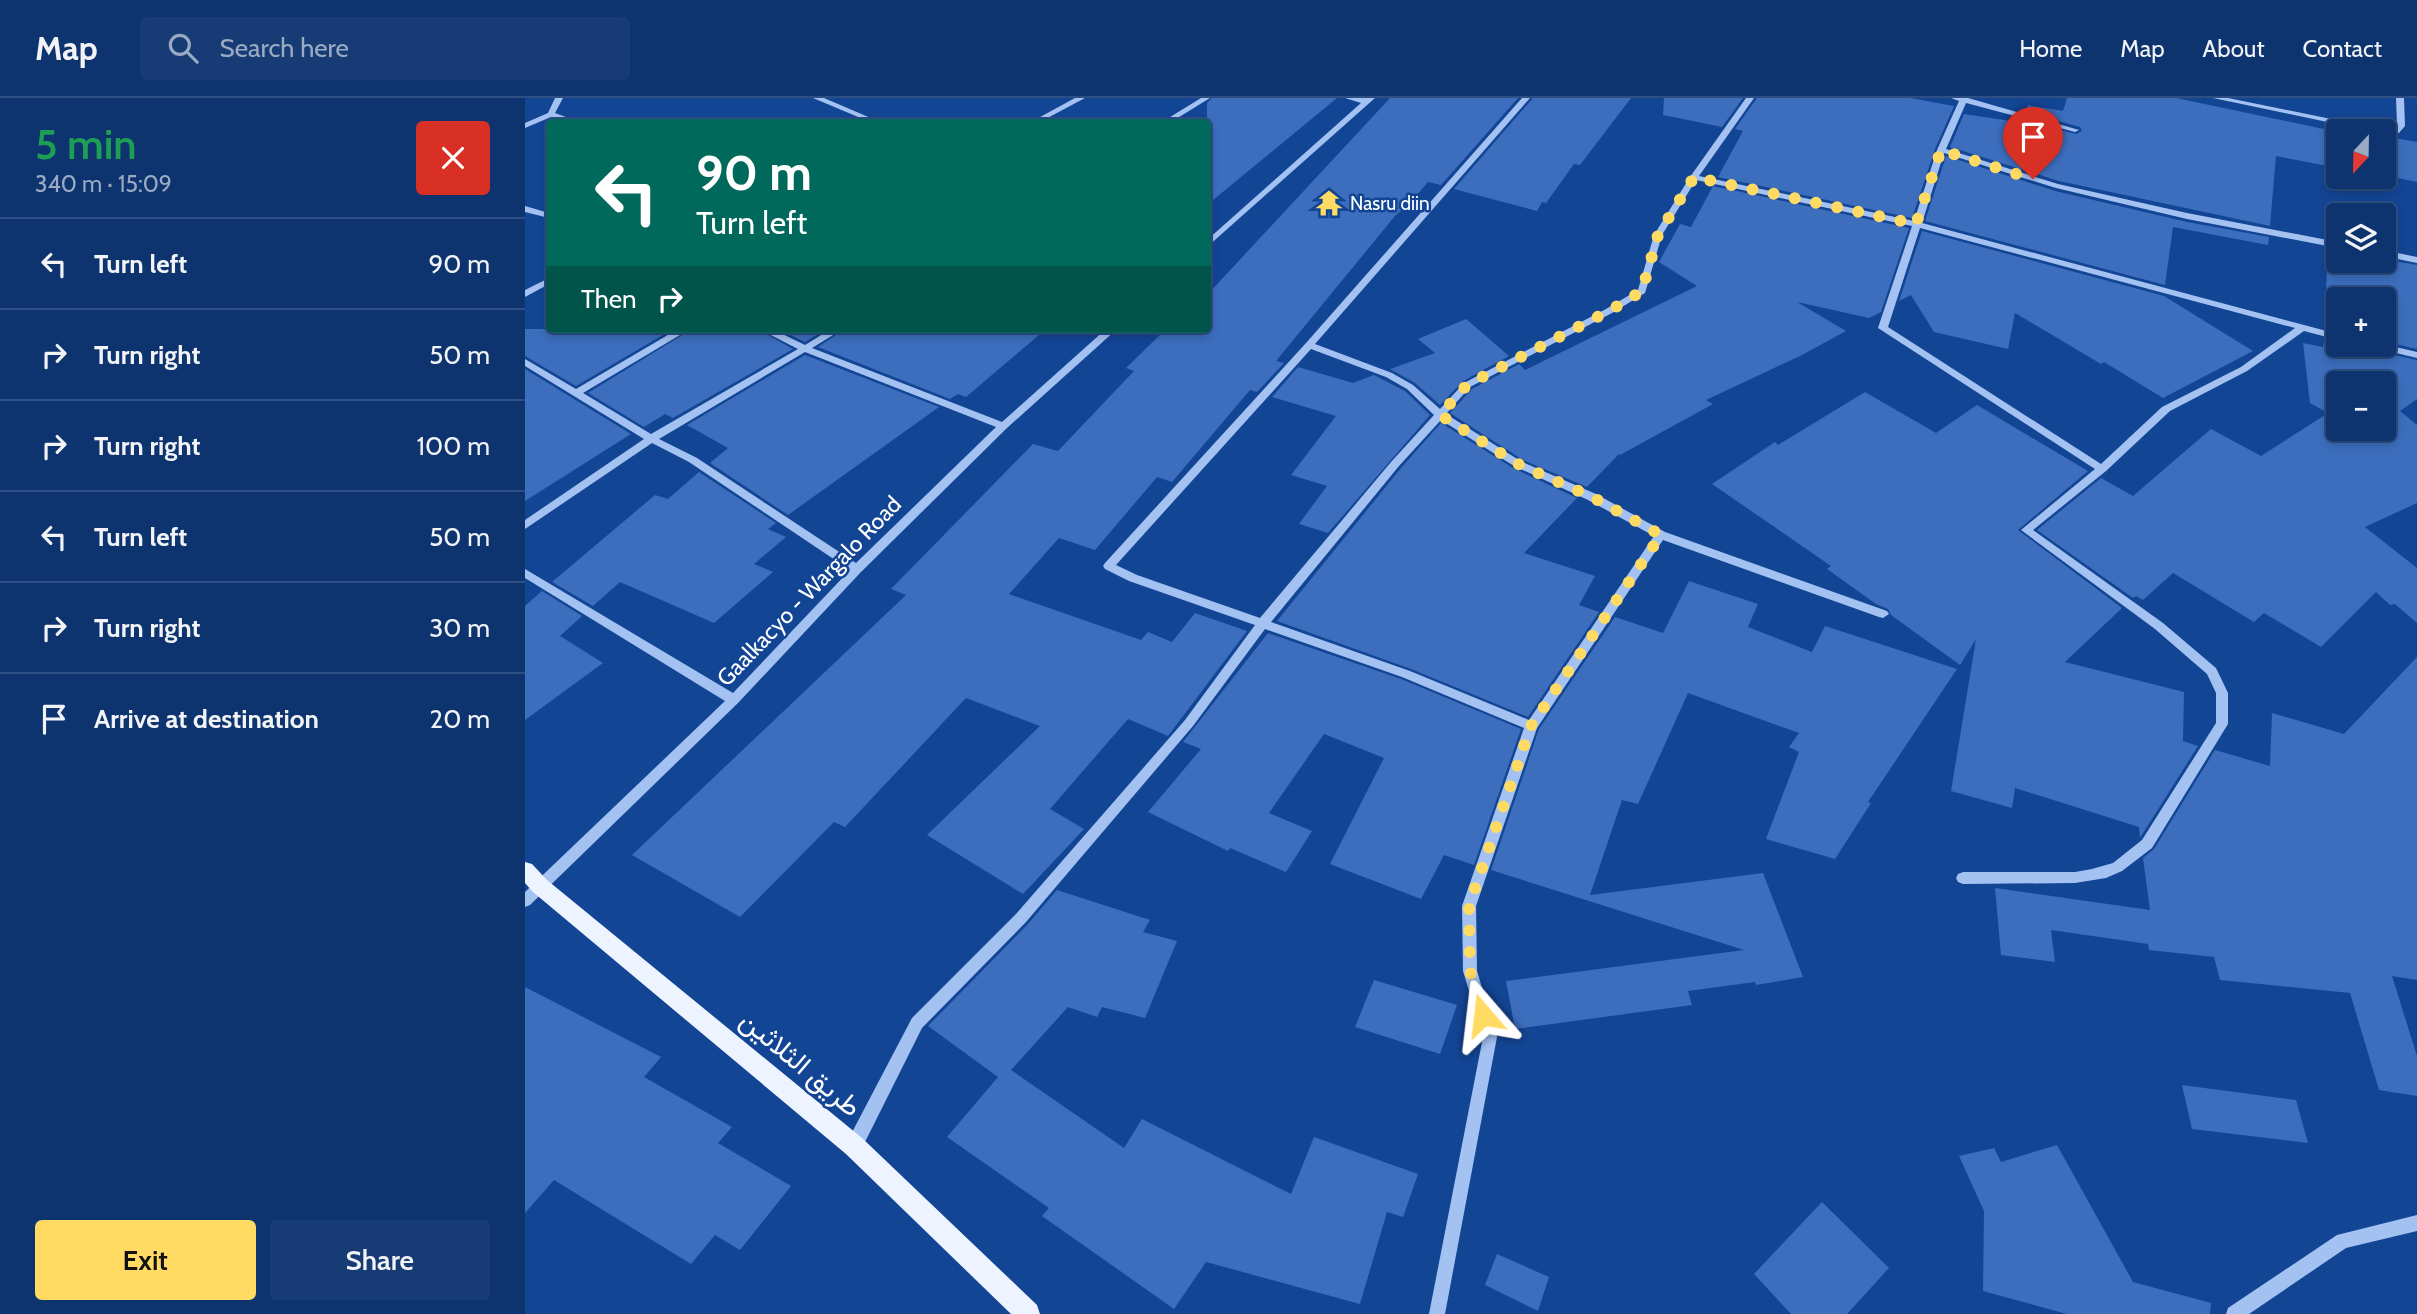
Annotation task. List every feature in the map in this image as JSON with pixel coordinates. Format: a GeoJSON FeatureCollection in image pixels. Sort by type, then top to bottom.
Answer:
{"type":"FeatureCollection","features":[{"type":"Feature","properties":{"kind":"main road","name":"طريق الثلاثين"},"geometry":{"type":"LineString","coordinates":[[530,886],[855,1146],[1028,1314]]}},
{"type":"Feature","properties":{"kind":"street"},"geometry":{"type":"LineString","coordinates":[[525,126],[551,114],[559,98]]}},
{"type":"Feature","properties":{"kind":"street"},"geometry":{"type":"LineString","coordinates":[[817,98],[867,119]]}},
{"type":"Feature","properties":{"kind":"street"},"geometry":{"type":"LineString","coordinates":[[1171,119],[1206,98]]}},
{"type":"Feature","properties":{"kind":"street"},"geometry":{"type":"LineString","coordinates":[[1349,98],[1370,100]]}},
{"type":"Feature","properties":{"kind":"street"},"geometry":{"type":"LineString","coordinates":[[1526,98],[1309,345],[1109,566],[1133,578],[1406,674],[1531,726]]}},
{"type":"Feature","properties":{"kind":"street"},"geometry":{"type":"LineString","coordinates":[[855,1146],[917,1023],[1021,918],[1189,723],[1263,623],[1467,385],[1642,291],[1658,235],[1694,177],[1750,98]]}},
{"type":"Feature","properties":{"kind":"street"},"geometry":{"type":"LineString","coordinates":[[2217,98],[2380,131],[2396,131],[2401,126],[2400,98]]}},
{"type":"Feature","properties":{"kind":"street"},"geometry":{"type":"LineString","coordinates":[[1040,119],[1075,99]]}},
{"type":"Feature","properties":{"kind":"street"},"geometry":{"type":"LineString","coordinates":[[2075,130],[1961,99],[1941,150],[1883,328],[2102,469]]}},
{"type":"Feature","properties":{"kind":"street"},"geometry":{"type":"LineString","coordinates":[[1211,241],[1370,100]]}},
{"type":"Feature","properties":{"kind":"street"},"geometry":{"type":"LineString","coordinates":[[551,114],[564,119]]}},
{"type":"Feature","properties":{"kind":"street"},"geometry":{"type":"LineString","coordinates":[[857,119],[861,117]]}},
{"type":"Feature","properties":{"kind":"street"},"geometry":{"type":"LineString","coordinates":[[1941,150],[2056,186],[2187,216],[2326,243]]}},
{"type":"Feature","properties":{"kind":"street"},"geometry":{"type":"LineString","coordinates":[[1694,177],[1916,224],[2326,334]]}},
{"type":"Feature","properties":{"kind":"street"},"geometry":{"type":"LineString","coordinates":[[525,208],[546,215]]}},
{"type":"Feature","properties":{"kind":"street"},"geometry":{"type":"LineString","coordinates":[[2396,256],[2417,260]]}},
{"type":"Feature","properties":{"kind":"street"},"geometry":{"type":"LineString","coordinates":[[525,294],[546,283]]}},
{"type":"Feature","properties":{"kind":"street"},"geometry":{"type":"LineString","coordinates":[[1963,878],[2076,877],[2107,872],[2130,860],[2147,844],[2222,724],[2222,693],[2212,671],[2158,626],[2026,530],[2102,469],[2166,409],[2244,369],[2302,328]]}},
{"type":"Feature","properties":{"kind":"street"},"geometry":{"type":"LineString","coordinates":[[577,392],[678,333]]}},
{"type":"Feature","properties":{"kind":"street"},"geometry":{"type":"LineString","coordinates":[[772,333],[806,349],[1003,426]]}},
{"type":"Feature","properties":{"kind":"street"},"geometry":{"type":"LineString","coordinates":[[525,525],[650,439],[832,333]]}},
{"type":"Feature","properties":{"kind":"street","name":"Gaalkacyo - Wargalo Road"},"geometry":{"type":"LineString","coordinates":[[530,886],[734,699],[857,569],[1003,426],[1108,333]]}},
{"type":"Feature","properties":{"kind":"street"},"geometry":{"type":"LineString","coordinates":[[1309,345],[1389,375],[1410,387],[1440,415],[1518,464],[1592,497],[1661,535],[1883,614]]}},
{"type":"Feature","properties":{"kind":"street"},"geometry":{"type":"LineString","coordinates":[[2396,350],[2417,355]]}},
{"type":"Feature","properties":{"kind":"street"},"geometry":{"type":"LineString","coordinates":[[525,362],[650,439],[693,460],[857,569]]}},
{"type":"Feature","properties":{"kind":"street"},"geometry":{"type":"LineString","coordinates":[[1437,1314],[1490,1037],[1470,971],[1469,906],[1531,726],[1661,535]]}},
{"type":"Feature","properties":{"kind":"street"},"geometry":{"type":"LineString","coordinates":[[525,573],[734,699]]}},
{"type":"Feature","properties":{"kind":"street"},"geometry":{"type":"LineString","coordinates":[[2234,1314],[2343,1241],[2417,1223]]}},
{"type":"Feature","properties":{"kind":"building"},"geometry":{"type":"Polygon","coordinates":[[[1212,98],[1337,98],[1211,202],[1211,119],[1207,119],[1207,103],[1212,98]]]}},
{"type":"Feature","properties":{"kind":"building"},"geometry":{"type":"Polygon","coordinates":[[[1390,98],[1518,98],[1441,185],[1428,182],[1395,216],[1276,361],[1284,363],[1257,392],[1250,390],[1172,482],[1157,477],[1095,550],[1059,538],[1009,594],[1141,640],[1148,632],[1172,642],[1195,613],[1247,631],[1168,736],[1128,719],[1050,809],[1084,829],[1023,894],[927,835],[1040,726],[966,698],[845,827],[834,822],[740,917],[632,855],[906,595],[891,589],[1033,444],[1058,451],[1134,371],[1126,368],[1162,333],[1211,333],[1211,291],[1390,98]]]}},
{"type":"Feature","properties":{"kind":"building"},"geometry":{"type":"Polygon","coordinates":[[[1533,98],[1631,98],[1580,165],[1574,164],[1546,203],[1542,202],[1537,211],[1454,189],[1533,98]]]}},
{"type":"Feature","properties":{"kind":"building"},"geometry":{"type":"Polygon","coordinates":[[[1664,98],[1743,98],[1722,127],[1663,115],[1664,98]]]}},
{"type":"Feature","properties":{"kind":"building"},"geometry":{"type":"Polygon","coordinates":[[[1757,98],[1910,98],[1954,106],[1935,149],[1912,218],[1718,177],[1743,131],[1735,129],[1757,98]]]}},
{"type":"Feature","properties":{"kind":"building"},"geometry":{"type":"Polygon","coordinates":[[[2067,98],[2176,98],[2326,129],[2326,166],[2276,156],[2270,226],[2059,181],[1950,147],[1964,114],[2024,121],[2076,134],[2082,131],[2080,127],[2026,112],[2028,105],[2063,111],[2067,98]]]}},
{"type":"Feature","properties":{"kind":"building"},"geometry":{"type":"Polygon","coordinates":[[[2396,138],[2417,142],[2417,182],[2396,178],[2396,138]]]}},
{"type":"Feature","properties":{"kind":"building"},"geometry":{"type":"Polygon","coordinates":[[[1946,156],[2055,191],[2187,222],[2269,237],[2268,245],[2173,227],[2165,285],[1925,221],[1946,156]]]}},
{"type":"Feature","properties":{"kind":"building"},"geometry":{"type":"Polygon","coordinates":[[[1713,186],[1909,228],[1881,312],[1869,318],[1797,302],[1846,331],[1706,400],[1713,404],[1619,454],[1587,487],[1523,460],[1450,413],[1472,389],[1519,364],[1525,370],[1697,286],[1659,262],[1680,224],[1691,227],[1713,186]]]}},
{"type":"Feature","properties":{"kind":"building"},"geometry":{"type":"Polygon","coordinates":[[[1922,231],[2164,296],[2253,351],[2163,398],[2015,313],[2008,349],[1934,332],[1911,295],[1899,301],[1922,231]]]}},
{"type":"Feature","properties":{"kind":"building"},"geometry":{"type":"Polygon","coordinates":[[[2396,261],[2417,265],[2417,349],[2396,344],[2396,287],[2326,287],[2327,273],[2396,273],[2396,261]]]}},
{"type":"Feature","properties":{"kind":"building"},"geometry":{"type":"Polygon","coordinates":[[[2326,288],[2326,328],[2324,328],[2326,288]]]}},
{"type":"Feature","properties":{"kind":"building"},"geometry":{"type":"Polygon","coordinates":[[[1466,319],[1509,356],[1463,381],[1440,405],[1415,383],[1390,369],[1435,353],[1418,339],[1466,319]]]}},
{"type":"Feature","properties":{"kind":"building"},"geometry":{"type":"Polygon","coordinates":[[[525,329],[546,329],[546,333],[666,333],[576,386],[525,356],[525,329]]]}},
{"type":"Feature","properties":{"kind":"building"},"geometry":{"type":"Polygon","coordinates":[[[686,333],[764,333],[793,349],[673,418],[665,414],[644,427],[588,393],[686,333]]]}},
{"type":"Feature","properties":{"kind":"building"},"geometry":{"type":"Polygon","coordinates":[[[786,333],[820,333],[805,342],[786,333]]]}},
{"type":"Feature","properties":{"kind":"building"},"geometry":{"type":"Polygon","coordinates":[[[839,333],[1041,333],[966,397],[958,394],[950,399],[818,347],[839,333]]]}},
{"type":"Feature","properties":{"kind":"building"},"geometry":{"type":"Polygon","coordinates":[[[2326,339],[2326,357],[2396,356],[2417,360],[2417,399],[2400,411],[2417,425],[2417,503],[2365,527],[2417,568],[2417,623],[2376,592],[2321,647],[2264,613],[2254,622],[2173,573],[2143,600],[2136,596],[2133,598],[2037,530],[2101,478],[2133,496],[2211,429],[2261,456],[2326,414],[2326,441],[2396,441],[2396,371],[2326,371],[2326,412],[2310,403],[2303,343],[2323,347],[2326,339]]]}},
{"type":"Feature","properties":{"kind":"building"},"geometry":{"type":"Polygon","coordinates":[[[805,355],[939,407],[788,515],[710,463],[728,448],[687,425],[805,355]]]}},
{"type":"Feature","properties":{"kind":"building"},"geometry":{"type":"Polygon","coordinates":[[[1298,367],[1353,383],[1374,375],[1405,391],[1430,415],[1328,533],[1299,524],[1327,486],[1291,475],[1336,416],[1272,397],[1298,367]]]}},
{"type":"Feature","properties":{"kind":"building"},"geometry":{"type":"Polygon","coordinates":[[[525,369],[631,434],[525,501],[525,369]]]}},
{"type":"Feature","properties":{"kind":"building"},"geometry":{"type":"Polygon","coordinates":[[[1865,392],[1936,433],[1977,405],[2088,471],[2018,530],[2122,608],[2065,662],[2184,692],[2183,741],[2198,746],[2140,838],[2139,827],[2015,788],[2012,808],[1951,791],[1976,639],[1960,665],[1891,615],[1888,609],[1876,604],[1827,569],[1831,566],[1712,484],[1775,442],[1778,445],[1865,392]]]}},
{"type":"Feature","properties":{"kind":"building"},"geometry":{"type":"Polygon","coordinates":[[[1441,423],[1513,468],[1577,498],[1524,553],[1595,576],[1579,605],[1599,612],[1528,717],[1411,669],[1277,621],[1401,468],[1441,423]]]}},
{"type":"Feature","properties":{"kind":"building"},"geometry":{"type":"Polygon","coordinates":[[[699,472],[776,523],[768,529],[786,537],[754,564],[773,572],[714,623],[620,582],[593,606],[552,582],[655,495],[668,499],[699,472]]]}},
{"type":"Feature","properties":{"kind":"building"},"geometry":{"type":"Polygon","coordinates":[[[1689,581],[1758,604],[1748,627],[1812,652],[1825,626],[1957,669],[1868,802],[1871,803],[1835,859],[1766,839],[1799,752],[1789,747],[1799,733],[1688,693],[1638,804],[1622,800],[1590,895],[1763,873],[1803,977],[1756,985],[1755,982],[1688,991],[1692,1005],[1515,1029],[1506,981],[1744,950],[1491,870],[1539,729],[1615,617],[1663,633],[1689,581]]]}},
{"type":"Feature","properties":{"kind":"building"},"geometry":{"type":"Polygon","coordinates":[[[542,591],[582,616],[560,636],[603,663],[525,720],[525,606],[542,591]]]}},
{"type":"Feature","properties":{"kind":"building"},"geometry":{"type":"Polygon","coordinates":[[[1268,633],[1401,679],[1521,729],[1474,865],[1444,855],[1421,899],[1330,864],[1384,758],[1324,734],[1269,813],[1312,831],[1286,872],[1230,848],[1228,851],[1148,812],[1201,749],[1183,742],[1268,633]]]}},
{"type":"Feature","properties":{"kind":"building"},"geometry":{"type":"Polygon","coordinates":[[[2417,657],[2417,980],[2392,976],[2417,1056],[2417,1096],[2379,1090],[2350,993],[2220,980],[2214,957],[2149,950],[2148,944],[2051,930],[2055,962],[2001,955],[1995,888],[2150,910],[2143,858],[2154,849],[2215,750],[2270,766],[2272,713],[2344,734],[2417,657]]]}},
{"type":"Feature","properties":{"kind":"building"},"geometry":{"type":"Polygon","coordinates":[[[1057,890],[1150,920],[1143,932],[1177,941],[1145,1018],[1102,1007],[1097,1017],[1068,1007],[1011,1070],[1124,1148],[1142,1119],[1291,1194],[1314,1137],[1418,1174],[1403,1217],[1387,1212],[1360,1304],[1206,1262],[1174,1309],[1042,1216],[1049,1208],[947,1137],[998,1077],[928,1026],[1028,924],[1057,890]]]}},
{"type":"Feature","properties":{"kind":"building"},"geometry":{"type":"Polygon","coordinates":[[[1374,980],[1457,1005],[1440,1054],[1355,1027],[1374,980]]]}},
{"type":"Feature","properties":{"kind":"building"},"geometry":{"type":"Polygon","coordinates":[[[525,987],[661,1057],[644,1077],[732,1127],[718,1143],[791,1186],[740,1250],[715,1235],[691,1264],[554,1180],[525,1213],[525,987]]]}},
{"type":"Feature","properties":{"kind":"building"},"geometry":{"type":"Polygon","coordinates":[[[2182,1085],[2296,1100],[2308,1143],[2192,1129],[2182,1085]]]}},
{"type":"Feature","properties":{"kind":"building"},"geometry":{"type":"Polygon","coordinates":[[[2057,1145],[2133,1282],[2211,1303],[2210,1314],[2067,1314],[1983,1291],[1984,1211],[1959,1156],[1994,1148],[2001,1162],[2057,1145]]]}},
{"type":"Feature","properties":{"kind":"building"},"geometry":{"type":"Polygon","coordinates":[[[1822,1202],[1889,1268],[1847,1314],[1791,1314],[1754,1274],[1822,1202]]]}},
{"type":"Feature","properties":{"kind":"building"},"geometry":{"type":"Polygon","coordinates":[[[1497,1254],[1549,1277],[1538,1311],[1485,1285],[1497,1254]]]}},
{"type":"Feature","properties":{"kind":"place","name":"Nasru diin"},"geometry":{"type":"Point","coordinates":[1329,203]}},
{"type":"Feature","properties":{"kind":"route"},"geometry":{"type":"LineString","coordinates":[[1483,1015],[1470,971],[1469,906],[1531,726],[1661,535],[1592,497],[1518,464],[1440,415],[1467,385],[1642,291],[1658,235],[1694,177],[1916,224],[1941,150],[2033,179]]}}]}
